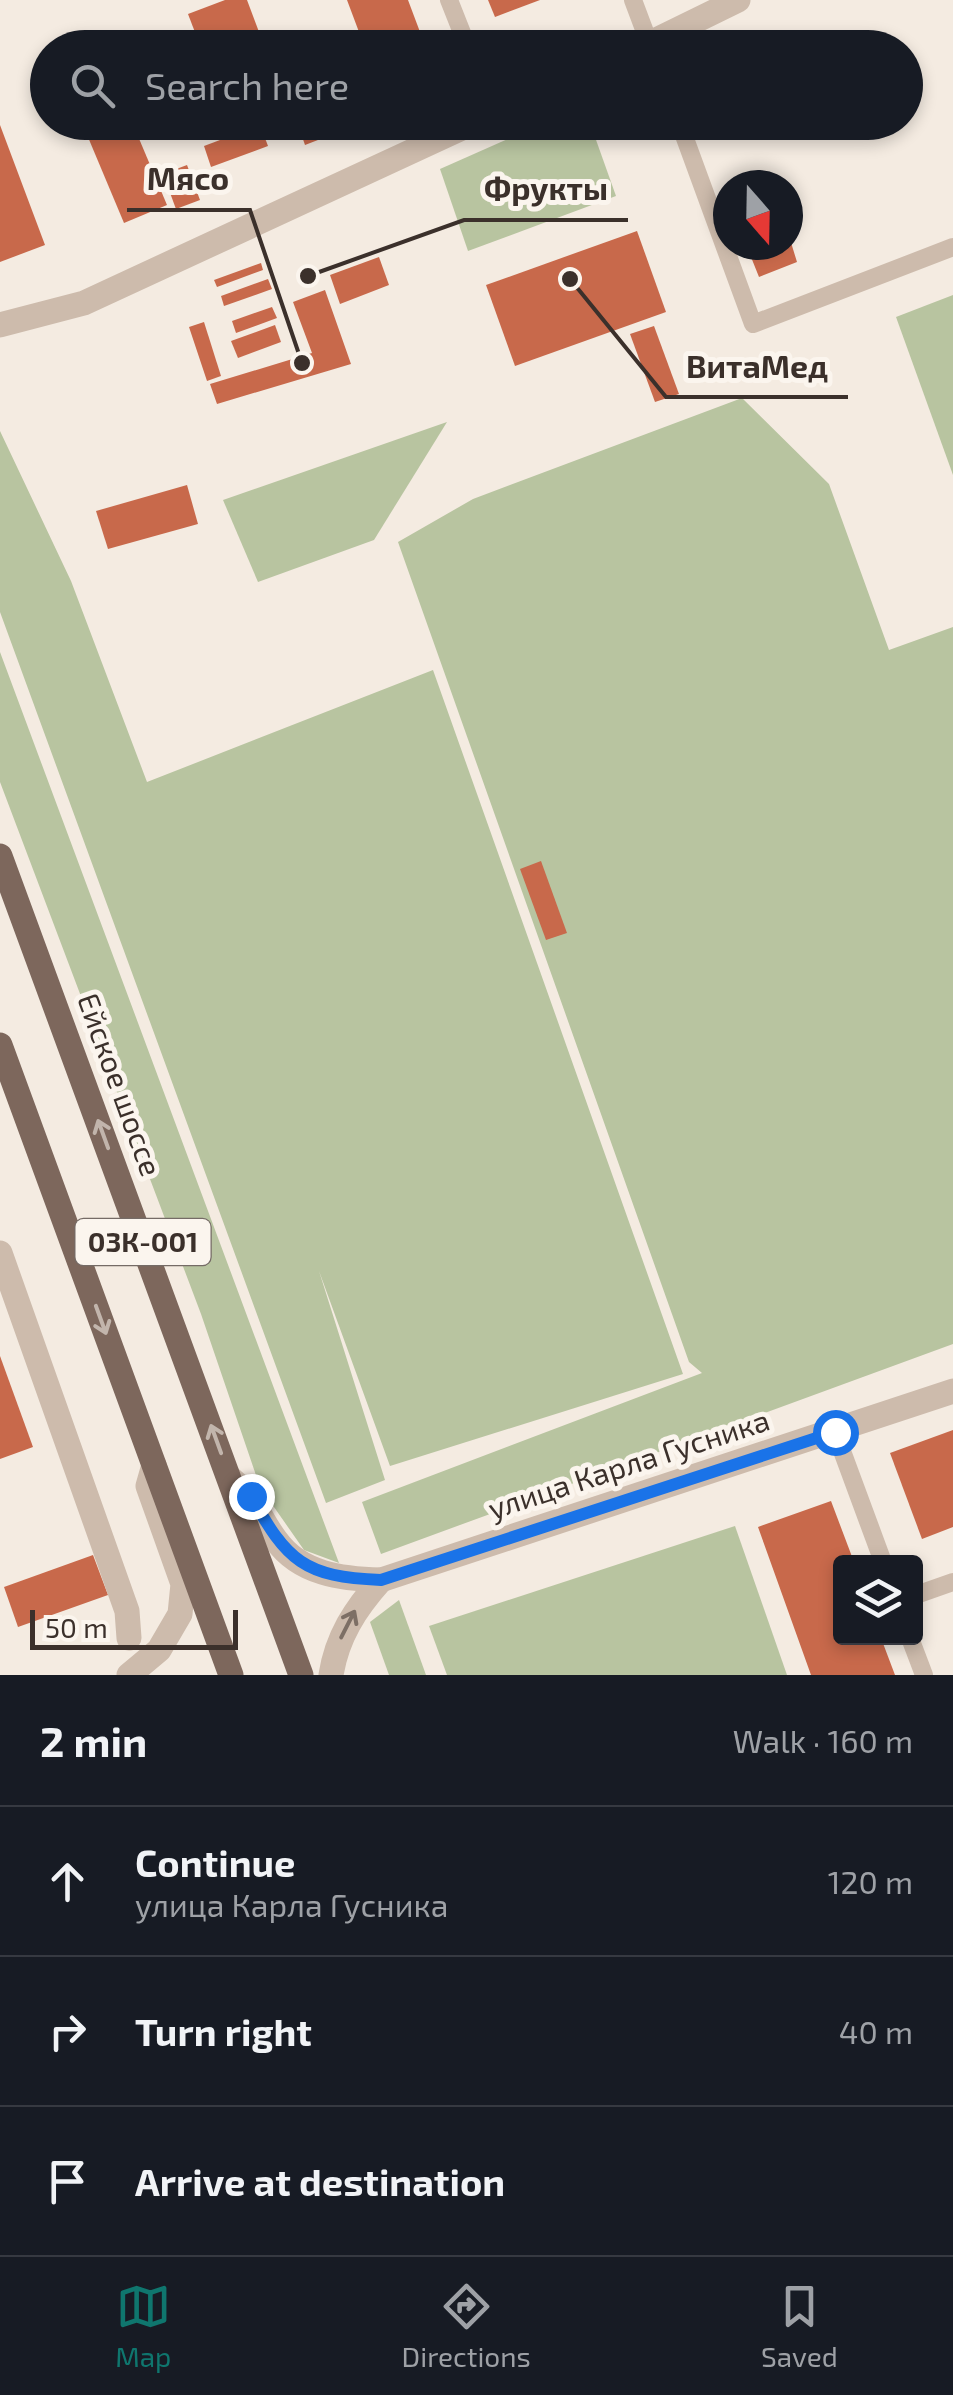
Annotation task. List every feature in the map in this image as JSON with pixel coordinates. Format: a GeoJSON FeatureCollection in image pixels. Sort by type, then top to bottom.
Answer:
{"type":"FeatureCollection","features":[{"type":"Feature","properties":{"kind":"main road","name":"Ейское шоссе"},"geometry":{"type":"LineString","coordinates":[[0,856],[302,1675]]}},
{"type":"Feature","properties":{"kind":"main road","name":"03К-001"},"geometry":{"type":"LineString","coordinates":[[0,1045],[231,1675]]}},
{"type":"Feature","properties":{"kind":"street"},"geometry":{"type":"LineString","coordinates":[[679,30],[738,0]]}},
{"type":"Feature","properties":{"kind":"street"},"geometry":{"type":"LineString","coordinates":[[0,326],[84,302],[437,140]]}},
{"type":"Feature","properties":{"kind":"street"},"geometry":{"type":"LineString","coordinates":[[0,1253],[126,1611],[129,1638]]}},
{"type":"Feature","properties":{"kind":"street","name":"улица Карла Гусника"},"geometry":{"type":"LineString","coordinates":[[381,1580],[953,1391]]}},
{"type":"Feature","properties":{"kind":"street"},"geometry":{"type":"LineString","coordinates":[[129,1675],[159,1650],[180,1614],[182,1599],[183,1584],[148,1486],[154,1465]]}},
{"type":"Feature","properties":{"kind":"street"},"geometry":{"type":"LineString","coordinates":[[230,1478],[251,1496],[276,1542],[304,1566],[347,1579],[381,1580]]}},
{"type":"Feature","properties":{"kind":"street"},"geometry":{"type":"LineString","coordinates":[[330,1675],[342,1634],[357,1606],[381,1580]]}},
{"type":"Feature","properties":{"kind":"lane"},"geometry":{"type":"LineString","coordinates":[[449,0],[461,30]]}},
{"type":"Feature","properties":{"kind":"lane"},"geometry":{"type":"LineString","coordinates":[[633,0],[642,30]]}},
{"type":"Feature","properties":{"kind":"lane"},"geometry":{"type":"LineString","coordinates":[[686,140],[754,324],[953,246]]}},
{"type":"Feature","properties":{"kind":"lane"},"geometry":{"type":"LineString","coordinates":[[835,1432],[880,1555]]}},
{"type":"Feature","properties":{"kind":"lane"},"geometry":{"type":"LineString","coordinates":[[923,1593],[953,1582]]}},
{"type":"Feature","properties":{"kind":"lane"},"geometry":{"type":"LineString","coordinates":[[913,1645],[924,1675]]}},
{"type":"Feature","properties":{"kind":"green space"},"geometry":{"type":"Polygon","coordinates":[[[506,140],[596,140],[616,196],[468,251],[440,169],[506,140]]]}},
{"type":"Feature","properties":{"kind":"green space"},"geometry":{"type":"Polygon","coordinates":[[[953,295],[953,475],[896,317],[953,295]]]}},
{"type":"Feature","properties":{"kind":"green space"},"geometry":{"type":"Polygon","coordinates":[[[742,398],[829,484],[889,650],[953,627],[953,1344],[381,1554],[362,1502],[702,1373],[689,1362],[398,542],[473,499],[742,398]]]}},
{"type":"Feature","properties":{"kind":"green space"},"geometry":{"type":"Polygon","coordinates":[[[447,422],[374,540],[258,582],[223,500],[447,422]]]}},
{"type":"Feature","properties":{"kind":"green space"},"geometry":{"type":"Polygon","coordinates":[[[0,431],[71,581],[147,782],[433,670],[683,1374],[390,1466],[319,1271],[385,1480],[326,1503],[0,612],[0,431]]]}},
{"type":"Feature","properties":{"kind":"green space"},"geometry":{"type":"Polygon","coordinates":[[[0,652],[339,1563],[304,1550],[260,1487],[201,1314],[0,782],[0,652]]]}},
{"type":"Feature","properties":{"kind":"green space"},"geometry":{"type":"Polygon","coordinates":[[[735,1526],[787,1675],[447,1675],[429,1626],[735,1526]]]}},
{"type":"Feature","properties":{"kind":"green space"},"geometry":{"type":"Polygon","coordinates":[[[399,1600],[426,1675],[389,1675],[370,1622],[399,1600]]]}},
{"type":"Feature","properties":{"kind":"building"},"geometry":{"type":"Polygon","coordinates":[[[225,0],[247,0],[258,30],[194,30],[188,14],[225,0]]]}},
{"type":"Feature","properties":{"kind":"building"},"geometry":{"type":"Polygon","coordinates":[[[347,0],[408,0],[419,30],[358,30],[347,0]]]}},
{"type":"Feature","properties":{"kind":"building"},"geometry":{"type":"Polygon","coordinates":[[[488,0],[540,0],[495,17],[488,0]]]}},
{"type":"Feature","properties":{"kind":"building"},"geometry":{"type":"Polygon","coordinates":[[[0,125],[45,245],[0,262],[0,125]]]}},
{"type":"Feature","properties":{"kind":"building"},"geometry":{"type":"Polygon","coordinates":[[[89,140],[140,140],[167,205],[124,223],[89,140]]]}},
{"type":"Feature","properties":{"kind":"building"},"geometry":{"type":"Polygon","coordinates":[[[220,140],[266,140],[268,146],[211,167],[204,146],[220,140]]]}},
{"type":"Feature","properties":{"kind":"building"},"geometry":{"type":"Polygon","coordinates":[[[187,165],[200,200],[176,209],[163,174],[187,165]]]}},
{"type":"Feature","properties":{"kind":"building"},"geometry":{"type":"Polygon","coordinates":[[[637,231],[666,312],[515,366],[486,285],[637,231]]]}},
{"type":"Feature","properties":{"kind":"building"},"geometry":{"type":"Polygon","coordinates":[[[379,257],[389,285],[340,304],[330,275],[379,257]]]}},
{"type":"Feature","properties":{"kind":"building"},"geometry":{"type":"Polygon","coordinates":[[[752,260],[796,260],[797,262],[759,277],[752,260]]]}},
{"type":"Feature","properties":{"kind":"building"},"geometry":{"type":"Polygon","coordinates":[[[261,263],[263,270],[217,287],[214,280],[261,263]]]}},
{"type":"Feature","properties":{"kind":"building"},"geometry":{"type":"Polygon","coordinates":[[[268,279],[272,289],[224,306],[221,296],[268,279]]]}},
{"type":"Feature","properties":{"kind":"building"},"geometry":{"type":"Polygon","coordinates":[[[325,290],[351,364],[217,404],[210,384],[312,353],[293,302],[325,290]]]}},
{"type":"Feature","properties":{"kind":"building"},"geometry":{"type":"Polygon","coordinates":[[[272,307],[277,318],[236,333],[232,321],[272,307]]]}},
{"type":"Feature","properties":{"kind":"building"},"geometry":{"type":"Polygon","coordinates":[[[204,322],[221,376],[207,381],[189,327],[204,322]]]}},
{"type":"Feature","properties":{"kind":"building"},"geometry":{"type":"Polygon","coordinates":[[[275,325],[281,342],[238,358],[231,341],[275,325]]]}},
{"type":"Feature","properties":{"kind":"building"},"geometry":{"type":"Polygon","coordinates":[[[654,326],[679,394],[655,402],[630,334],[654,326]]]}},
{"type":"Feature","properties":{"kind":"building"},"geometry":{"type":"Polygon","coordinates":[[[187,485],[198,524],[108,549],[96,511],[187,485]]]}},
{"type":"Feature","properties":{"kind":"building"},"geometry":{"type":"Polygon","coordinates":[[[541,861],[567,933],[546,940],[520,869],[541,861]]]}},
{"type":"Feature","properties":{"kind":"building"},"geometry":{"type":"Polygon","coordinates":[[[0,1356],[33,1447],[0,1459],[0,1356]]]}},
{"type":"Feature","properties":{"kind":"building"},"geometry":{"type":"Polygon","coordinates":[[[953,1430],[953,1527],[922,1539],[890,1453],[953,1430]]]}},
{"type":"Feature","properties":{"kind":"building"},"geometry":{"type":"Polygon","coordinates":[[[831,1501],[851,1555],[833,1555],[833,1645],[884,1645],[895,1675],[811,1675],[758,1527],[831,1501]]]}},
{"type":"Feature","properties":{"kind":"building"},"geometry":{"type":"Polygon","coordinates":[[[93,1555],[108,1595],[18,1627],[4,1587],[93,1555]]]}},
{"type":"Feature","properties":{"kind":"place","name":"Фрукты"},"geometry":{"type":"Point","coordinates":[308,276]}},
{"type":"Feature","properties":{"kind":"place","name":"ВитаMед"},"geometry":{"type":"Point","coordinates":[570,279]}},
{"type":"Feature","properties":{"kind":"place","name":"Мясо"},"geometry":{"type":"Point","coordinates":[302,363]}},
{"type":"Feature","properties":{"kind":"route"},"geometry":{"type":"LineString","coordinates":[[251,1496],[276,1542],[304,1566],[347,1579],[381,1580],[835,1432]]}}]}
